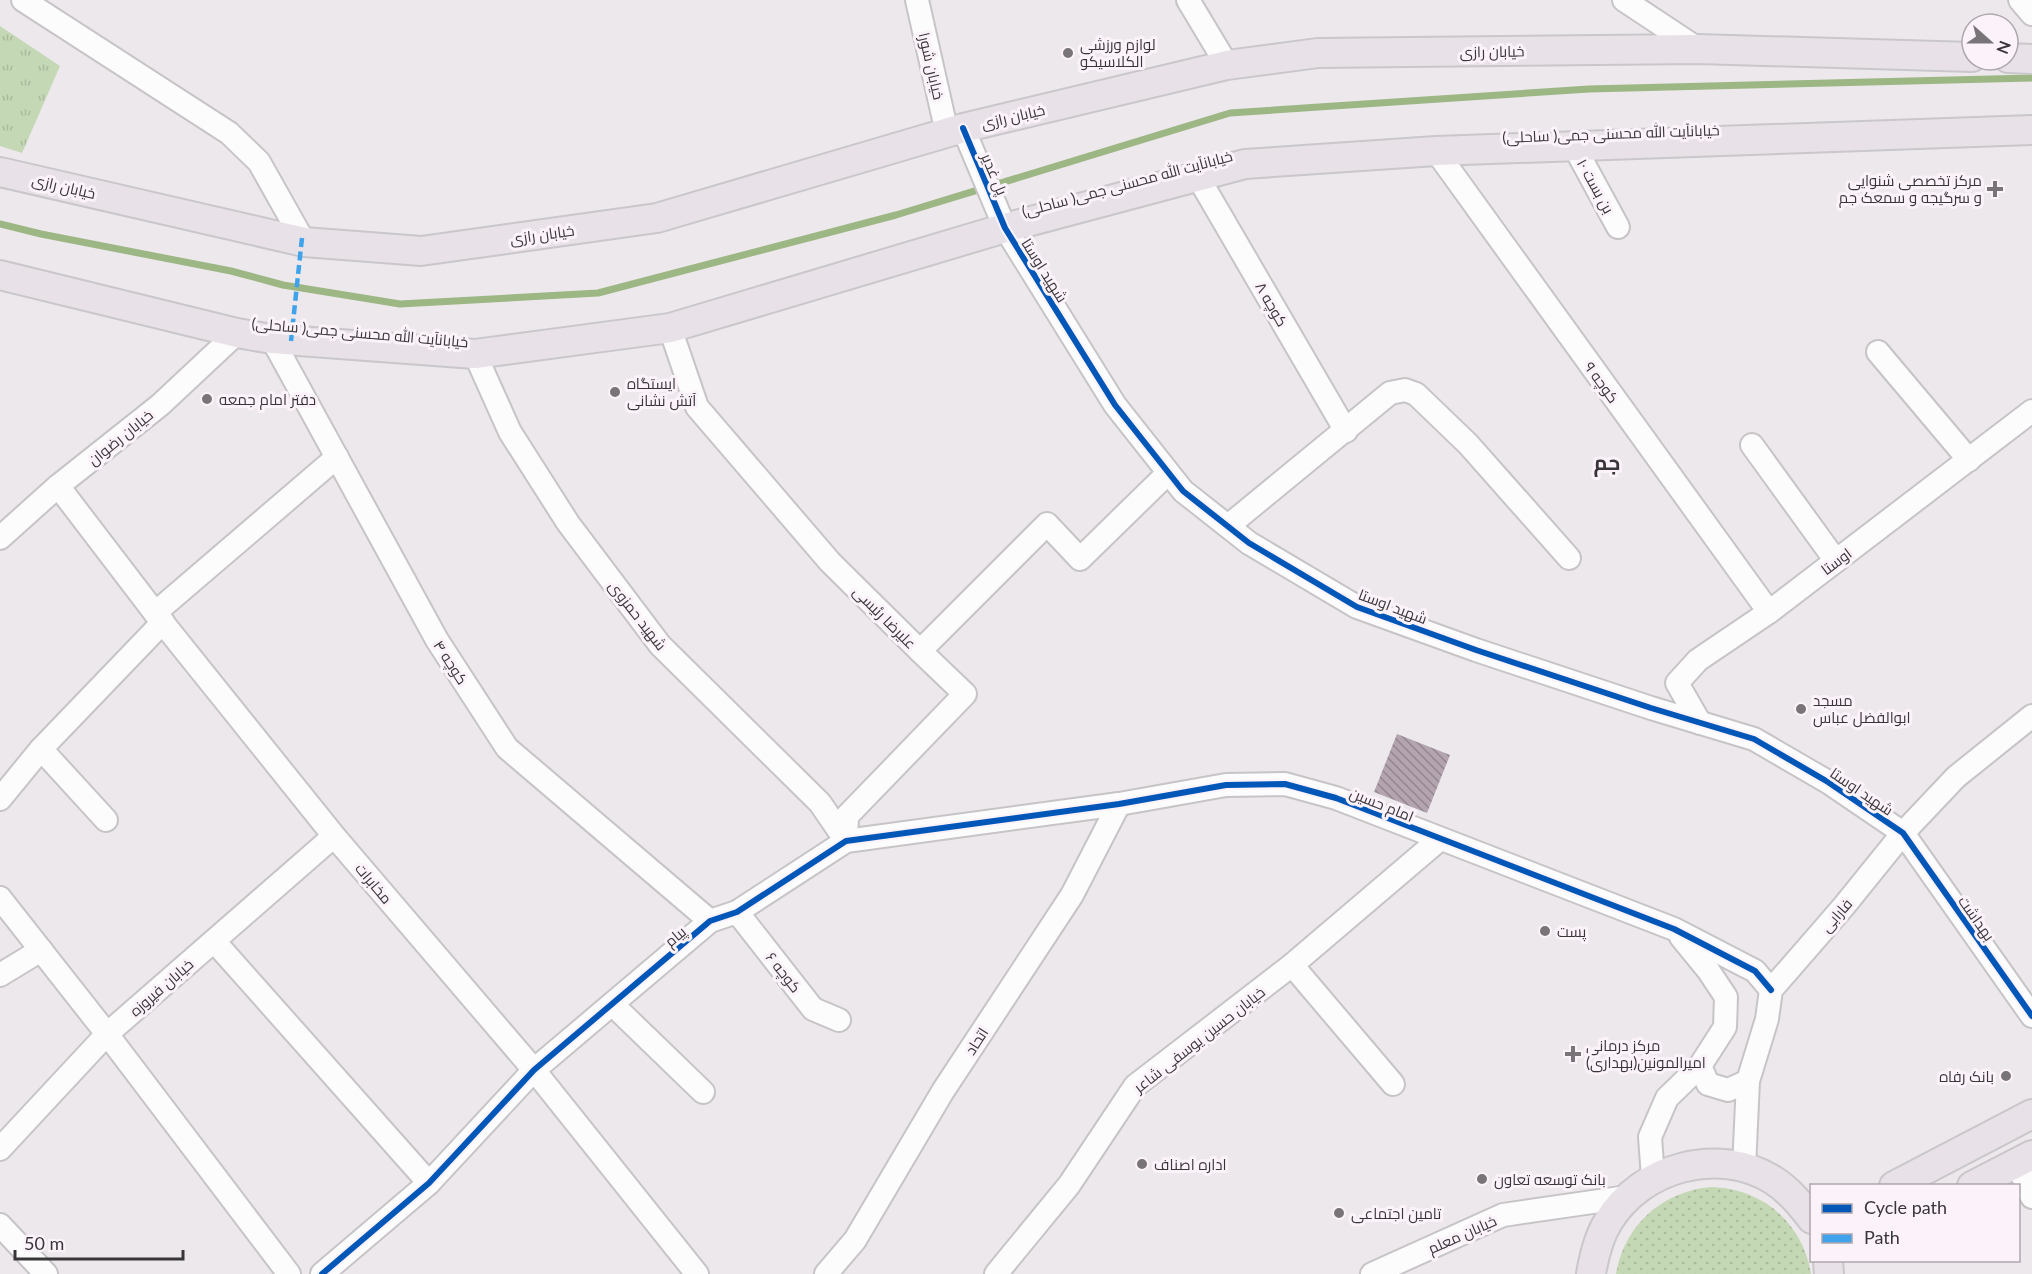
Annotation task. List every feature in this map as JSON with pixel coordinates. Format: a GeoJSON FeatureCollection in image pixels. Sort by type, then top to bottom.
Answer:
{"type":"FeatureCollection","features":[{"type":"Feature","properties":{"kind":"main road","name":"خیابان رازی"},"geometry":{"type":"LineString","coordinates":[[0,172],[304,242],[421,251],[657,218],[955,131],[1227,65],[1317,53],[1698,49],[1960,57]]}},
{"type":"Feature","properties":{"kind":"main road","name":"خیابانآیت الله محسنی جمی( ساحلی)"},"geometry":{"type":"LineString","coordinates":[[0,275],[237,333],[272,339],[476,354],[670,328],[1005,228],[1245,164],[1436,151],[2032,130]]}},
{"type":"Feature","properties":{"kind":"main road"},"geometry":{"type":"LineString","coordinates":[[1896,1184],[2032,1114]]}},
{"type":"Feature","properties":{"kind":"main road"},"geometry":{"type":"LineString","coordinates":[[1974,1184],[2024,1159]]}},
{"type":"Feature","properties":{"kind":"main road"},"geometry":{"type":"LineString","coordinates":[[1591,1274],[1595,1251],[1608,1222],[1627,1197],[1653,1178],[1682,1167],[1713,1163],[1744,1168],[1773,1180],[1807,1206]]}},
{"type":"Feature","properties":{"kind":"street"},"geometry":{"type":"LineString","coordinates":[[23,0],[229,133],[259,162],[304,242]]}},
{"type":"Feature","properties":{"kind":"street","name":"خیابان شورا"},"geometry":{"type":"LineString","coordinates":[[917,0],[955,131]]}},
{"type":"Feature","properties":{"kind":"street"},"geometry":{"type":"LineString","coordinates":[[1188,0],[1227,65]]}},
{"type":"Feature","properties":{"kind":"street"},"geometry":{"type":"LineString","coordinates":[[1624,0],[1698,49]]}},
{"type":"Feature","properties":{"kind":"street"},"geometry":{"type":"LineString","coordinates":[[2020,0],[2032,14]]}},
{"type":"Feature","properties":{"kind":"street","name":"پل غدیر"},"geometry":{"type":"LineString","coordinates":[[955,131],[1005,228]]}},
{"type":"Feature","properties":{"kind":"street","name":"بن بست ۱۰"},"geometry":{"type":"LineString","coordinates":[[1574,146],[1618,227]]}},
{"type":"Feature","properties":{"kind":"street","name":"کوچه ۹"},"geometry":{"type":"LineString","coordinates":[[1436,151],[1769,612]]}},
{"type":"Feature","properties":{"kind":"street","name":"کوچه ۸"},"geometry":{"type":"LineString","coordinates":[[1198,177],[1347,431]]}},
{"type":"Feature","properties":{"kind":"street","name":"شهید اوستا"},"geometry":{"type":"LineString","coordinates":[[1005,228],[1115,405],[1183,491],[1249,543],[1357,607],[1486,654],[1754,740],[1828,782],[1903,833]]}},
{"type":"Feature","properties":{"kind":"street","name":"علیرضا رئیسی"},"geometry":{"type":"LineString","coordinates":[[670,328],[697,407],[830,562],[920,651],[1047,524],[1080,559],[1168,473]]}},
{"type":"Feature","properties":{"kind":"street","name":"خیابان رضوان"},"geometry":{"type":"LineString","coordinates":[[0,538],[58,486],[160,405],[237,333]]}},
{"type":"Feature","properties":{"kind":"street","name":"کوچه ۴"},"geometry":{"type":"LineString","coordinates":[[272,339],[437,640],[507,748],[710,921]]}},
{"type":"Feature","properties":{"kind":"street"},"geometry":{"type":"LineString","coordinates":[[1878,352],[1969,460]]}},
{"type":"Feature","properties":{"kind":"street","name":"شهید حمزوی"},"geometry":{"type":"LineString","coordinates":[[476,354],[510,432],[568,523],[660,645],[820,803],[846,841]]}},
{"type":"Feature","properties":{"kind":"street"},"geometry":{"type":"LineString","coordinates":[[1228,526],[1347,431],[1390,393],[1405,390],[1416,394],[1468,444],[1569,558]]}},
{"type":"Feature","properties":{"kind":"street","name":"اوستا"},"geometry":{"type":"LineString","coordinates":[[1700,723],[1677,683],[1698,660],[1769,612],[2032,411]]}},
{"type":"Feature","properties":{"kind":"street"},"geometry":{"type":"LineString","coordinates":[[1752,445],[1836,561]]}},
{"type":"Feature","properties":{"kind":"street"},"geometry":{"type":"LineString","coordinates":[[0,799],[40,749],[159,617],[337,457]]}},
{"type":"Feature","properties":{"kind":"street","name":"مخابرات"},"geometry":{"type":"LineString","coordinates":[[58,486],[159,617],[334,836],[534,1070],[697,1274]]}},
{"type":"Feature","properties":{"kind":"street"},"geometry":{"type":"LineString","coordinates":[[846,841],[847,816],[965,694],[920,651]]}},
{"type":"Feature","properties":{"kind":"street","name":"فارابی"},"geometry":{"type":"LineString","coordinates":[[1771,990],[1844,906],[1903,833],[1956,777],[2032,716]]}},
{"type":"Feature","properties":{"kind":"street"},"geometry":{"type":"LineString","coordinates":[[40,749],[106,819]]}},
{"type":"Feature","properties":{"kind":"street","name":"امام حسین"},"geometry":{"type":"LineString","coordinates":[[846,841],[1119,804],[1226,785],[1285,784],[1336,798],[1674,929],[1755,971],[1771,990]]}},
{"type":"Feature","properties":{"kind":"street","name":"اتحاد"},"geometry":{"type":"LineString","coordinates":[[826,1274],[855,1240],[943,1091],[1072,895],[1119,804]]}},
{"type":"Feature","properties":{"kind":"street","name":"بهداشت"},"geometry":{"type":"LineString","coordinates":[[1903,833],[2025,990],[2032,1016]]}},
{"type":"Feature","properties":{"kind":"street","name":"خیابان فیروزه"},"geometry":{"type":"LineString","coordinates":[[0,1149],[107,1034],[334,836]]}},
{"type":"Feature","properties":{"kind":"street","name":"خیابان حسین یوسفی شاعر"},"geometry":{"type":"LineString","coordinates":[[996,1274],[1069,1185],[1135,1086],[1292,965],[1440,839]]}},
{"type":"Feature","properties":{"kind":"street","name":"پیام"},"geometry":{"type":"LineString","coordinates":[[322,1274],[429,1183],[534,1070],[710,921],[737,912],[846,841]]}},
{"type":"Feature","properties":{"kind":"street"},"geometry":{"type":"LineString","coordinates":[[0,898],[107,1034],[289,1274]]}},
{"type":"Feature","properties":{"kind":"street","name":"کوچه ۶"},"geometry":{"type":"LineString","coordinates":[[737,912],[813,1009],[839,1020]]}},
{"type":"Feature","properties":{"kind":"street"},"geometry":{"type":"LineString","coordinates":[[1653,1178],[1650,1137],[1667,1098],[1700,1066],[1725,1027],[1726,997],[1708,970],[1674,929]]}},
{"type":"Feature","properties":{"kind":"street"},"geometry":{"type":"LineString","coordinates":[[214,940],[429,1183]]}},
{"type":"Feature","properties":{"kind":"street"},"geometry":{"type":"LineString","coordinates":[[0,975],[41,950]]}},
{"type":"Feature","properties":{"kind":"street"},"geometry":{"type":"LineString","coordinates":[[1292,965],[1393,1084]]}},
{"type":"Feature","properties":{"kind":"street"},"geometry":{"type":"LineString","coordinates":[[1744,1168],[1748,1081],[1767,1019],[1771,990]]}},
{"type":"Feature","properties":{"kind":"street"},"geometry":{"type":"LineString","coordinates":[[612,1004],[703,1092]]}},
{"type":"Feature","properties":{"kind":"street"},"geometry":{"type":"LineString","coordinates":[[1700,1066],[1708,1084],[1728,1090],[1748,1081]]}},
{"type":"Feature","properties":{"kind":"street"},"geometry":{"type":"LineString","coordinates":[[2024,1159],[2032,1197]]}},
{"type":"Feature","properties":{"kind":"street","name":"خیابان معلم"},"geometry":{"type":"LineString","coordinates":[[1372,1274],[1503,1215],[1627,1197]]}},
{"type":"Feature","properties":{"kind":"street"},"geometry":{"type":"LineString","coordinates":[[0,1225],[45,1274]]}},
{"type":"Feature","properties":{"kind":"green space"},"geometry":{"type":"Polygon","coordinates":[[[0,26],[60,66],[22,153],[0,146],[0,26]]]}},
{"type":"Feature","properties":{"kind":"green space"},"geometry":{"type":"Polygon","coordinates":[[[1711,1187],[1747,1194],[1777,1212],[1799,1239],[1811,1274],[1616,1274],[1627,1240],[1648,1214],[1677,1195],[1711,1187]]]}},
{"type":"Feature","properties":{"kind":"building"},"geometry":{"type":"Polygon","coordinates":[[[1397,734],[1450,755],[1427,813],[1374,792],[1397,734]]]}},
{"type":"Feature","properties":{"kind":"waterway"},"geometry":{"type":"LineString","coordinates":[[0,224],[231,271],[283,285],[400,304],[598,293],[896,215],[1230,113],[1589,89],[2032,78]]}},
{"type":"Feature","properties":{"kind":"marked path"},"geometry":{"type":"LineString","coordinates":[[291,341],[302,238]]}},
{"type":"Feature","properties":{"kind":"cycle path"},"geometry":{"type":"LineString","coordinates":[[963,128],[1005,228],[1115,405],[1183,491],[1249,543],[1357,607],[1476,650],[1651,708],[1754,739],[1828,782],[1903,833],[2032,1016]]}},
{"type":"Feature","properties":{"kind":"cycle path"},"geometry":{"type":"LineString","coordinates":[[322,1274],[429,1183],[534,1070],[710,921],[737,912],[846,841],[1119,804],[1226,785],[1285,784],[1336,798],[1674,929],[1755,971],[1771,990]]}},
{"type":"Feature","properties":{"kind":"place","name":"لوازم ورزشی الکلاسیکو"},"geometry":{"type":"Point","coordinates":[1068,53]}},
{"type":"Feature","properties":{"kind":"place","name":"مرکز تخصصی شنوایی و سرگیجه و سمعک جم"},"geometry":{"type":"Point","coordinates":[1995,189]}},
{"type":"Feature","properties":{"kind":"place","name":"ایستگاه آتش نشانی"},"geometry":{"type":"Point","coordinates":[615,392]}},
{"type":"Feature","properties":{"kind":"place","name":"دفتر امام جمعه"},"geometry":{"type":"Point","coordinates":[207,399]}},
{"type":"Feature","properties":{"kind":"place","name":"مسجد ابوالفضل عباس"},"geometry":{"type":"Point","coordinates":[1801,709]}},
{"type":"Feature","properties":{"kind":"place","name":"پست"},"geometry":{"type":"Point","coordinates":[1545,931]}},
{"type":"Feature","properties":{"kind":"place","name":"مرکز درمانی امیرالمونین(بهداری)"},"geometry":{"type":"Point","coordinates":[1573,1054]}},
{"type":"Feature","properties":{"kind":"place","name":"بانک رفاه"},"geometry":{"type":"Point","coordinates":[2006,1076]}},
{"type":"Feature","properties":{"kind":"place","name":"اداره اصناف"},"geometry":{"type":"Point","coordinates":[1142,1164]}},
{"type":"Feature","properties":{"kind":"place","name":"بانک توسعه تعاون"},"geometry":{"type":"Point","coordinates":[1482,1179]}},
{"type":"Feature","properties":{"kind":"place","name":"تامین اجتماعی"},"geometry":{"type":"Point","coordinates":[1339,1213]}},
{"type":"Feature","properties":{"kind":"district","name":"جم"},"geometry":{"type":"Point","coordinates":[1607,461]}}]}
